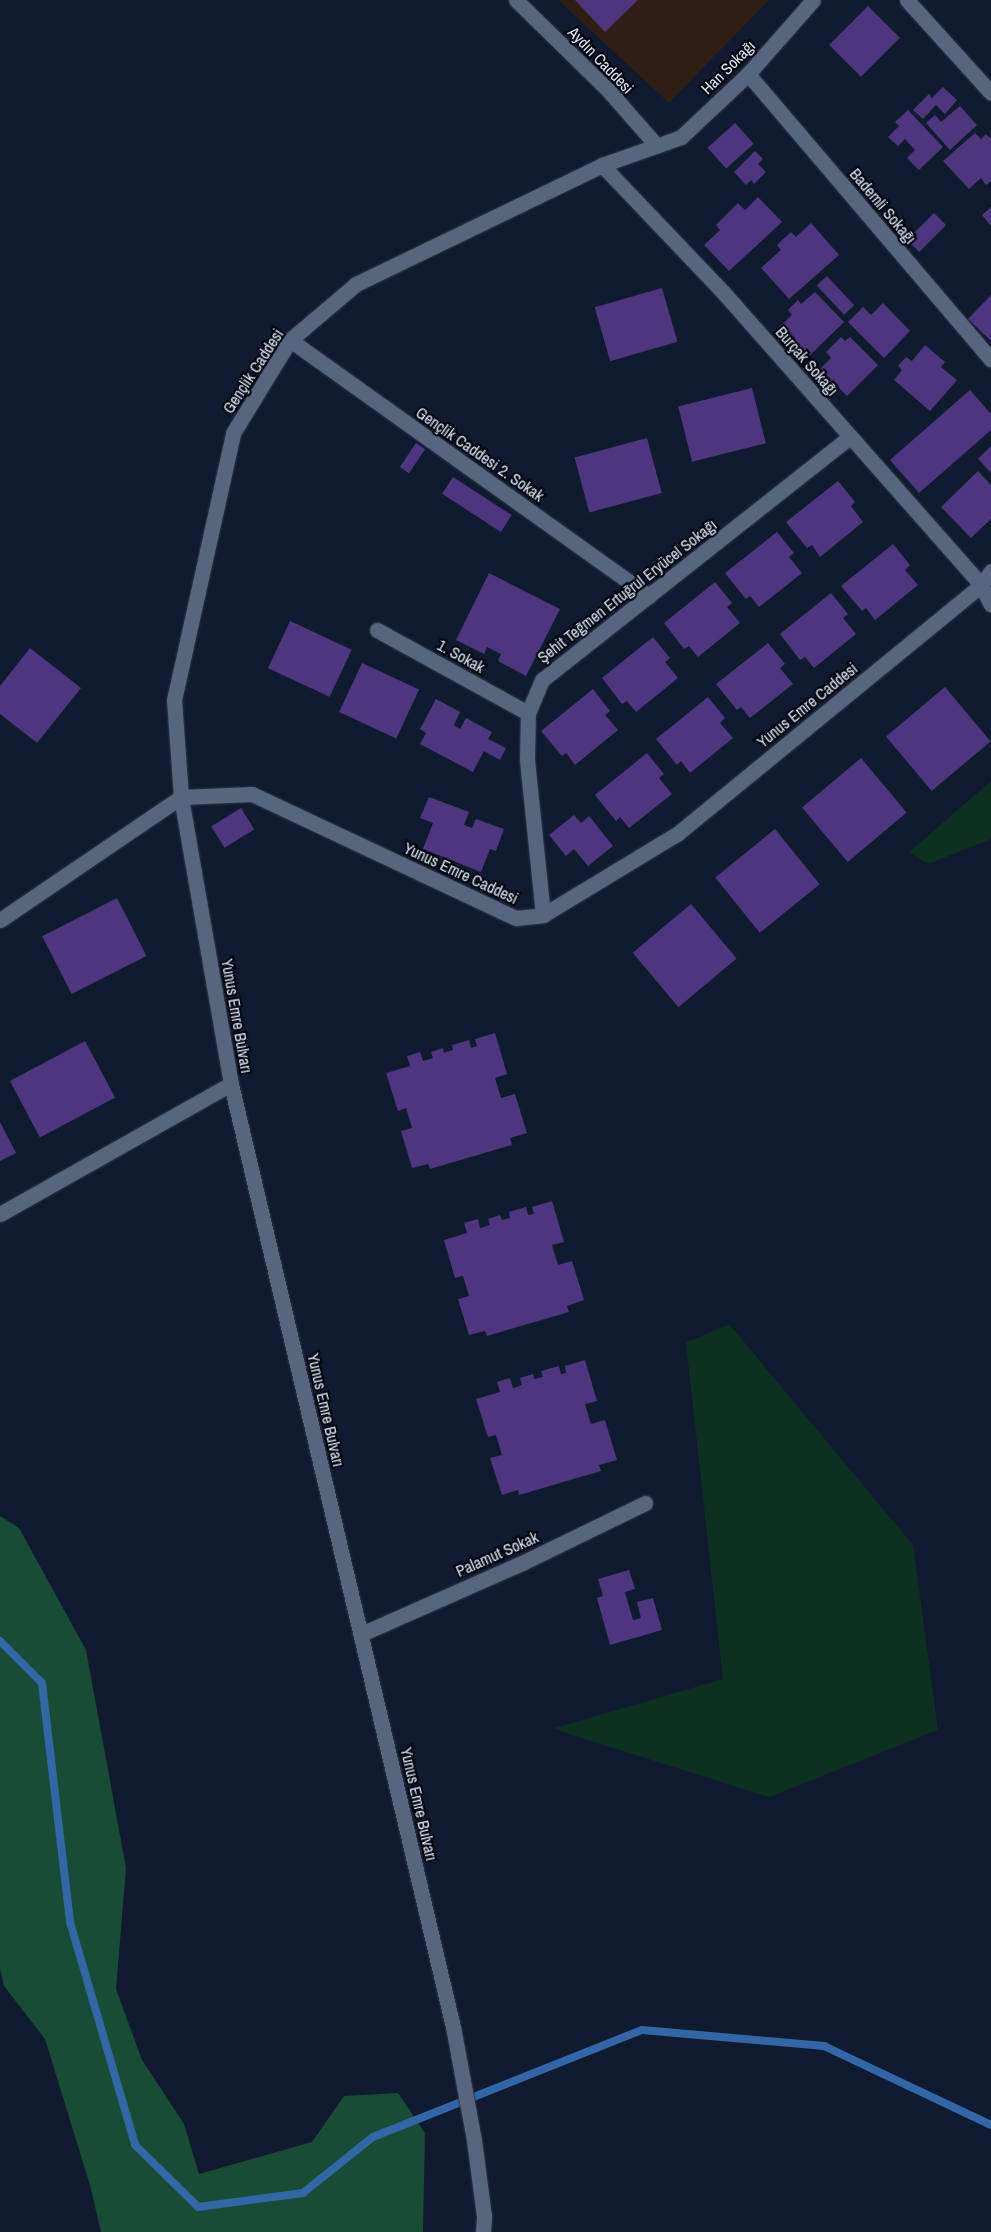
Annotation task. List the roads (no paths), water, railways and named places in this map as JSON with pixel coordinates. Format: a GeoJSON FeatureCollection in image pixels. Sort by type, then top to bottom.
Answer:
{"type":"FeatureCollection","features":[{"type":"Feature","properties":{"kind":"street","name":"Aydın Caddesi"},"geometry":{"type":"LineString","coordinates":[[516,0],[608,90],[657,146]]}},
{"type":"Feature","properties":{"kind":"street","name":"Han Sokağı"},"geometry":{"type":"LineString","coordinates":[[657,146],[681,137],[748,74],[813,0]]}},
{"type":"Feature","properties":{"kind":"street"},"geometry":{"type":"LineString","coordinates":[[907,0],[991,93]]}},
{"type":"Feature","properties":{"kind":"street","name":"Bademli Sokağı"},"geometry":{"type":"LineString","coordinates":[[748,74],[991,360]]}},
{"type":"Feature","properties":{"kind":"street","name":"Gençlik Caddesi"},"geometry":{"type":"LineString","coordinates":[[181,797],[174,700],[233,433],[290,340],[356,284],[602,165],[657,146]]}},
{"type":"Feature","properties":{"kind":"street","name":"Burçak Sokağı"},"geometry":{"type":"LineString","coordinates":[[602,165],[723,292],[981,585],[991,605]]}},
{"type":"Feature","properties":{"kind":"street","name":"Gençlik Caddesi 2. Sokak"},"geometry":{"type":"LineString","coordinates":[[290,340],[650,596]]}},
{"type":"Feature","properties":{"kind":"street","name":"Şehit Teğmen Ertuğrul Eryücel Sokağı"},"geometry":{"type":"LineString","coordinates":[[543,915],[527,759],[528,712],[542,680],[850,437]]}},
{"type":"Feature","properties":{"kind":"street","name":"Yunus Emre Caddesi"},"geometry":{"type":"LineString","coordinates":[[181,797],[252,794],[516,918],[543,915],[677,834],[981,585],[991,571]]}},
{"type":"Feature","properties":{"kind":"street","name":"1. Sokak"},"geometry":{"type":"LineString","coordinates":[[377,630],[528,712]]}},
{"type":"Feature","properties":{"kind":"street"},"geometry":{"type":"LineString","coordinates":[[0,920],[181,797]]}},
{"type":"Feature","properties":{"kind":"street","name":"Yunus Emre Bulvarı"},"geometry":{"type":"LineString","coordinates":[[181,797],[231,1084],[453,2027],[474,2140],[484,2216],[483,2232]]}},
{"type":"Feature","properties":{"kind":"street"},"geometry":{"type":"LineString","coordinates":[[0,1214],[231,1084]]}},
{"type":"Feature","properties":{"kind":"street","name":"Palamut Sokak"},"geometry":{"type":"LineString","coordinates":[[361,1634],[522,1563],[645,1503]]}},
{"type":"Feature","properties":{"kind":"waterway"},"geometry":{"type":"LineString","coordinates":[[0,1641],[42,1683],[70,1922],[135,2145],[198,2207],[303,2193],[373,2137],[642,2030],[824,2046],[991,2125]]}}]}
